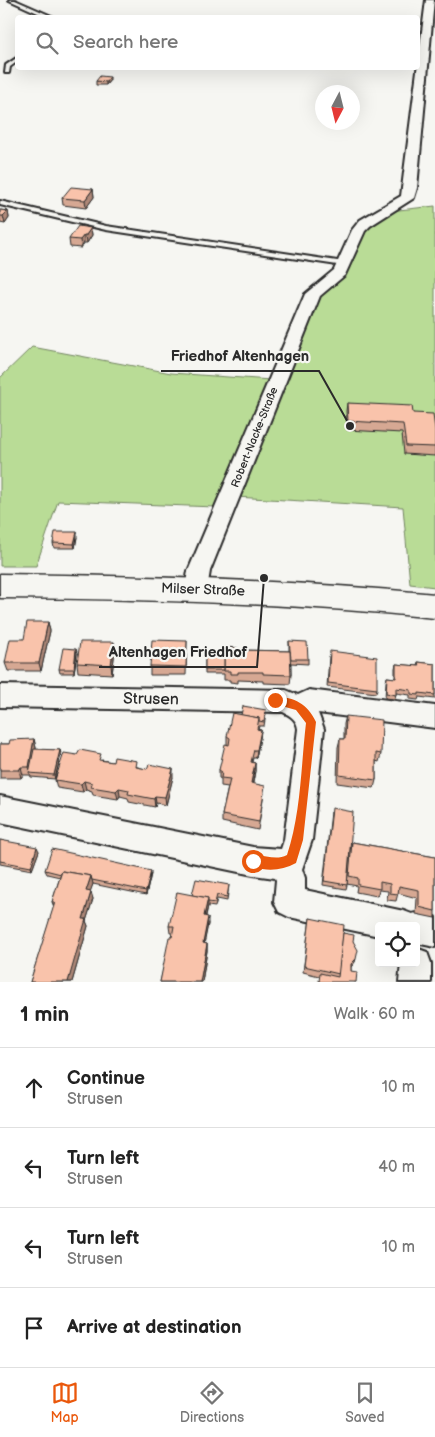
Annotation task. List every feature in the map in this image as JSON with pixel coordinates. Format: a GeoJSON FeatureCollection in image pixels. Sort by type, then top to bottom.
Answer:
{"type":"FeatureCollection","features":[{"type":"Feature","properties":{"kind":"main road","name":"Milser Straße"},"geometry":{"type":"LineString","coordinates":[[0,586],[196,589],[300,593],[435,606]]}},
{"type":"Feature","properties":{"kind":"street","name":"Robert-Nacke-Straße"},"geometry":{"type":"LineString","coordinates":[[196,589],[199,571],[313,294],[335,277],[344,264],[361,226],[385,209],[407,198],[410,188],[430,0]]}},
{"type":"Feature","properties":{"kind":"street","name":"Strusen"},"geometry":{"type":"LineString","coordinates":[[0,696],[275,700],[286,701],[300,707],[309,701],[435,717]]}},
{"type":"Feature","properties":{"kind":"street"},"geometry":{"type":"LineString","coordinates":[[0,809],[253,861],[283,864],[292,859],[298,840],[311,729],[311,722],[300,707]]}},
{"type":"Feature","properties":{"kind":"street"},"geometry":{"type":"LineString","coordinates":[[283,864],[291,878],[288,902],[385,922]]}},
{"type":"Feature","properties":{"kind":"street"},"geometry":{"type":"LineString","coordinates":[[420,929],[435,932]]}},
{"type":"Feature","properties":{"kind":"street"},"geometry":{"type":"LineString","coordinates":[[415,982],[416,967]]}},
{"type":"Feature","properties":{"kind":"lane"},"geometry":{"type":"LineString","coordinates":[[12,0],[47,15]]}},
{"type":"Feature","properties":{"kind":"lane"},"geometry":{"type":"LineString","coordinates":[[7,72],[8,66],[15,60]]}},
{"type":"Feature","properties":{"kind":"lane"},"geometry":{"type":"LineString","coordinates":[[0,203],[106,228],[344,264]]}},
{"type":"Feature","properties":{"kind":"green space"},"geometry":{"type":"Polygon","coordinates":[[[435,206],[435,587],[410,584],[403,507],[235,497],[294,354],[310,322],[318,293],[366,227],[390,211],[435,206]]]}},
{"type":"Feature","properties":{"kind":"green space"},"geometry":{"type":"Polygon","coordinates":[[[32,347],[171,373],[271,380],[215,507],[58,501],[36,566],[0,566],[0,378],[32,347]]]}},
{"type":"Feature","properties":{"kind":"building"},"geometry":{"type":"Polygon","coordinates":[[[100,76],[110,77],[106,82],[96,81],[100,76]]]}},
{"type":"Feature","properties":{"kind":"building"},"geometry":{"type":"Polygon","coordinates":[[[71,187],[93,189],[85,200],[62,198],[71,187]]]}},
{"type":"Feature","properties":{"kind":"building"},"geometry":{"type":"Polygon","coordinates":[[[0,210],[8,211],[3,216],[0,216],[0,210]]]}},
{"type":"Feature","properties":{"kind":"building"},"geometry":{"type":"Polygon","coordinates":[[[78,226],[91,228],[80,240],[69,239],[78,226]]]}},
{"type":"Feature","properties":{"kind":"building"},"geometry":{"type":"Polygon","coordinates":[[[347,403],[412,406],[413,413],[433,414],[435,447],[406,446],[403,424],[348,421],[347,403]]]}},
{"type":"Feature","properties":{"kind":"building"},"geometry":{"type":"Polygon","coordinates":[[[55,532],[77,532],[74,544],[53,543],[55,532]]]}},
{"type":"Feature","properties":{"kind":"building"},"geometry":{"type":"Polygon","coordinates":[[[27,622],[48,622],[39,663],[5,663],[10,639],[24,639],[27,622]]]}},
{"type":"Feature","properties":{"kind":"building"},"geometry":{"type":"Polygon","coordinates":[[[152,640],[187,641],[186,667],[150,666],[152,640]]]}},
{"type":"Feature","properties":{"kind":"building"},"geometry":{"type":"Polygon","coordinates":[[[289,641],[307,642],[308,659],[291,659],[289,641]]]}},
{"type":"Feature","properties":{"kind":"building"},"geometry":{"type":"Polygon","coordinates":[[[80,642],[114,642],[111,665],[77,663],[80,642]]]}},
{"type":"Feature","properties":{"kind":"building"},"geometry":{"type":"Polygon","coordinates":[[[224,647],[238,648],[238,650],[290,651],[291,675],[263,674],[263,672],[238,672],[238,674],[230,674],[230,671],[224,671],[224,647]]]}},
{"type":"Feature","properties":{"kind":"building"},"geometry":{"type":"Polygon","coordinates":[[[63,648],[76,649],[74,669],[59,669],[63,648]]]}},
{"type":"Feature","properties":{"kind":"building"},"geometry":{"type":"Polygon","coordinates":[[[205,651],[224,652],[224,670],[205,670],[205,651]]]}},
{"type":"Feature","properties":{"kind":"building"},"geometry":{"type":"Polygon","coordinates":[[[330,651],[377,657],[377,689],[328,683],[330,651]]]}},
{"type":"Feature","properties":{"kind":"building"},"geometry":{"type":"Polygon","coordinates":[[[418,662],[435,664],[435,695],[411,694],[411,690],[396,688],[396,695],[386,693],[387,677],[396,678],[396,664],[419,666],[418,662]]]}},
{"type":"Feature","properties":{"kind":"building"},"geometry":{"type":"Polygon","coordinates":[[[243,706],[266,710],[264,722],[259,721],[259,718],[241,715],[243,706]]]}},
{"type":"Feature","properties":{"kind":"building"},"geometry":{"type":"Polygon","coordinates":[[[232,713],[259,718],[257,729],[261,730],[257,750],[254,750],[251,762],[255,763],[251,783],[265,786],[259,822],[222,815],[230,779],[221,778],[222,772],[219,770],[225,744],[229,745],[230,738],[227,736],[232,713]]]}},
{"type":"Feature","properties":{"kind":"building"},"geometry":{"type":"Polygon","coordinates":[[[346,716],[382,720],[381,754],[376,753],[376,780],[339,775],[340,739],[345,739],[346,716]]]}},
{"type":"Feature","properties":{"kind":"building"},"geometry":{"type":"Polygon","coordinates":[[[34,739],[29,767],[21,767],[19,770],[0,770],[0,744],[9,744],[10,740],[34,739]]]}},
{"type":"Feature","properties":{"kind":"building"},"geometry":{"type":"Polygon","coordinates":[[[34,749],[60,750],[54,775],[29,773],[34,749]]]}},
{"type":"Feature","properties":{"kind":"building"},"geometry":{"type":"Polygon","coordinates":[[[80,750],[101,754],[99,760],[113,762],[114,757],[137,761],[136,767],[147,769],[149,764],[173,769],[165,797],[155,796],[154,799],[128,794],[129,790],[119,788],[116,791],[91,787],[92,783],[84,781],[81,784],[55,780],[64,753],[77,755],[80,750]]]}},
{"type":"Feature","properties":{"kind":"building"},"geometry":{"type":"Polygon","coordinates":[[[332,808],[353,812],[347,885],[324,881],[332,808]]]}},
{"type":"Feature","properties":{"kind":"building"},"geometry":{"type":"Polygon","coordinates":[[[0,840],[37,847],[31,867],[0,861],[0,840]]]}},
{"type":"Feature","properties":{"kind":"building"},"geometry":{"type":"Polygon","coordinates":[[[352,842],[435,857],[435,911],[419,907],[419,890],[399,886],[398,894],[390,893],[390,884],[380,882],[380,889],[358,885],[358,878],[349,876],[352,842]]]}},
{"type":"Feature","properties":{"kind":"building"},"geometry":{"type":"Polygon","coordinates":[[[52,849],[151,871],[146,891],[92,880],[91,876],[62,871],[61,874],[45,870],[52,849]]]}},
{"type":"Feature","properties":{"kind":"building"},"geometry":{"type":"Polygon","coordinates":[[[62,871],[91,876],[86,891],[91,892],[83,919],[86,919],[68,982],[30,982],[55,902],[52,902],[62,871]]]}},
{"type":"Feature","properties":{"kind":"building"},"geometry":{"type":"Polygon","coordinates":[[[196,879],[229,885],[227,897],[217,895],[215,903],[208,902],[208,898],[192,895],[196,879]]]}},
{"type":"Feature","properties":{"kind":"building"},"geometry":{"type":"Polygon","coordinates":[[[177,892],[208,898],[204,916],[208,917],[203,943],[207,944],[200,982],[160,982],[169,937],[172,937],[174,926],[169,926],[177,892]]]}},
{"type":"Feature","properties":{"kind":"building"},"geometry":{"type":"Polygon","coordinates":[[[310,918],[344,925],[339,974],[304,966],[310,918]]]}},
{"type":"Feature","properties":{"kind":"building"},"geometry":{"type":"Polygon","coordinates":[[[343,933],[354,935],[353,941],[358,950],[356,959],[351,964],[351,971],[357,972],[356,982],[319,982],[320,973],[338,977],[343,933]]]}},
{"type":"Feature","properties":{"kind":"place","name":"Friedhof Altenhagen"},"geometry":{"type":"Point","coordinates":[350,426]}},
{"type":"Feature","properties":{"kind":"place","name":"Altenhagen Friedhof"},"geometry":{"type":"Point","coordinates":[264,578]}},
{"type":"Feature","properties":{"kind":"route"},"geometry":{"type":"LineString","coordinates":[[253,861],[283,864],[292,859],[298,840],[311,722],[300,707],[286,701],[275,700]]}}]}
